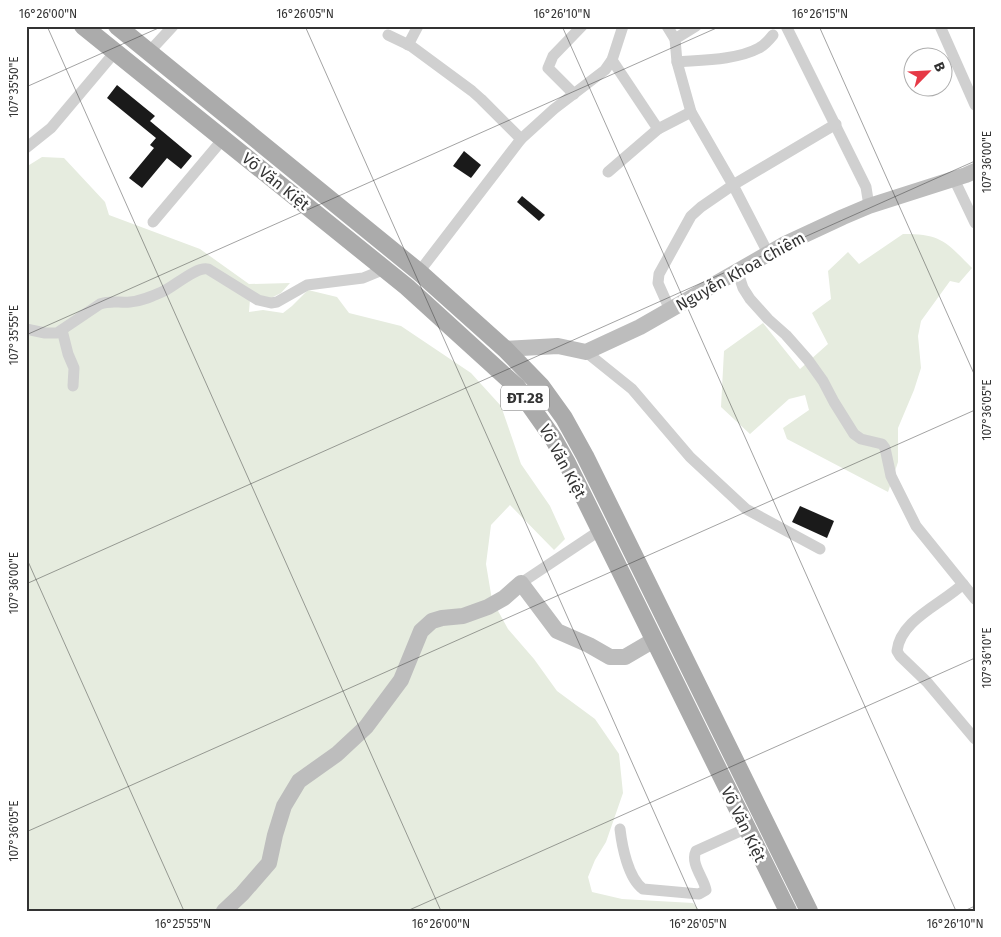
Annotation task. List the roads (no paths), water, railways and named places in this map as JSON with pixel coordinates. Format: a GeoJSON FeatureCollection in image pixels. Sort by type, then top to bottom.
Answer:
{"type":"FeatureCollection","features":[{"type":"Feature","properties":{"kind":"main road","name":"Võ Văn Kiệt"},"geometry":{"type":"LineString","coordinates":[[83,26],[407,287],[517,388],[553,438],[788,911]]}},
{"type":"Feature","properties":{"kind":"main road","name":"Võ Văn Kiệt"},"geometry":{"type":"LineString","coordinates":[[117,26],[419,272],[505,349],[541,386],[564,418],[585,456],[809,911]]}},
{"type":"Feature","properties":{"kind":"main road"},"geometry":{"type":"LineString","coordinates":[[177,102],[190,85]]}},
{"type":"Feature","properties":{"kind":"main road"},"geometry":{"type":"LineString","coordinates":[[491,364],[505,349]]}},
{"type":"Feature","properties":{"kind":"main road"},"geometry":{"type":"LineString","coordinates":[[654,640],[672,632]]}},
{"type":"Feature","properties":{"kind":"street"},"geometry":{"type":"LineString","coordinates":[[149,52],[173,26]]}},
{"type":"Feature","properties":{"kind":"street"},"geometry":{"type":"LineString","coordinates":[[408,45],[418,26]]}},
{"type":"Feature","properties":{"kind":"street"},"geometry":{"type":"LineString","coordinates":[[574,94],[548,68],[553,56],[582,26]]}},
{"type":"Feature","properties":{"kind":"street"},"geometry":{"type":"LineString","coordinates":[[419,272],[521,140],[554,109],[605,70],[612,60],[623,26]]}},
{"type":"Feature","properties":{"kind":"street"},"geometry":{"type":"LineString","coordinates":[[667,26],[675,40],[677,62],[691,112],[733,185],[768,253]]}},
{"type":"Feature","properties":{"kind":"street"},"geometry":{"type":"LineString","coordinates":[[675,40],[696,26]]}},
{"type":"Feature","properties":{"kind":"street"},"geometry":{"type":"LineString","coordinates":[[677,62],[706,60],[747,53],[760,47],[771,30],[786,26],[866,187],[869,206]]}},
{"type":"Feature","properties":{"kind":"street"},"geometry":{"type":"LineString","coordinates":[[940,26],[975,106]]}},
{"type":"Feature","properties":{"kind":"street"},"geometry":{"type":"LineString","coordinates":[[388,35],[408,45],[481,99],[521,140]]}},
{"type":"Feature","properties":{"kind":"street"},"geometry":{"type":"LineString","coordinates":[[28,143],[51,128],[115,52]]}},
{"type":"Feature","properties":{"kind":"street"},"geometry":{"type":"LineString","coordinates":[[612,60],[658,129]]}},
{"type":"Feature","properties":{"kind":"street"},"geometry":{"type":"LineString","coordinates":[[608,172],[658,129],[691,112]]}},
{"type":"Feature","properties":{"kind":"street"},"geometry":{"type":"LineString","coordinates":[[670,310],[658,283],[659,274],[691,216],[733,185],[836,124]]}},
{"type":"Feature","properties":{"kind":"street"},"geometry":{"type":"LineString","coordinates":[[153,222],[223,139]]}},
{"type":"Feature","properties":{"kind":"street","name":"Nguyễn Khoa Chiêm"},"geometry":{"type":"LineString","coordinates":[[586,352],[640,327],[737,270],[793,240],[869,206],[975,171]]}},
{"type":"Feature","properties":{"kind":"street"},"geometry":{"type":"LineString","coordinates":[[954,179],[975,223]]}},
{"type":"Feature","properties":{"kind":"street"},"geometry":{"type":"LineString","coordinates":[[26,329],[52,333],[62,330],[100,304],[108,301],[138,301],[171,287],[197,269],[208,269],[258,300],[271,303],[277,302],[307,285],[363,278],[384,269]]}},
{"type":"Feature","properties":{"kind":"street"},"geometry":{"type":"LineString","coordinates":[[737,270],[743,288],[750,299],[808,360],[823,381],[854,434],[861,439],[877,442],[885,448],[892,476],[916,526],[975,599]]}},
{"type":"Feature","properties":{"kind":"street"},"geometry":{"type":"LineString","coordinates":[[62,330],[68,354],[74,368],[73,386]]}},
{"type":"Feature","properties":{"kind":"street"},"geometry":{"type":"LineString","coordinates":[[505,349],[558,346],[586,352],[632,389],[690,456],[746,509],[820,549]]}},
{"type":"Feature","properties":{"kind":"street"},"geometry":{"type":"LineString","coordinates":[[224,911],[242,894],[269,863],[284,806],[299,781],[337,754],[366,728],[401,680],[421,631],[432,621],[462,616],[488,607],[504,598],[521,584],[599,531]]}},
{"type":"Feature","properties":{"kind":"street"},"geometry":{"type":"LineString","coordinates":[[521,584],[557,631],[589,645],[610,657],[625,657],[654,640]]}},
{"type":"Feature","properties":{"kind":"street"},"geometry":{"type":"LineString","coordinates":[[963,584],[907,627],[897,651],[927,682],[975,739]]}},
{"type":"Feature","properties":{"kind":"street"},"geometry":{"type":"LineString","coordinates":[[620,829],[626,860],[638,886],[700,894],[706,890],[695,863],[694,856],[696,851],[746,828]]}}]}
